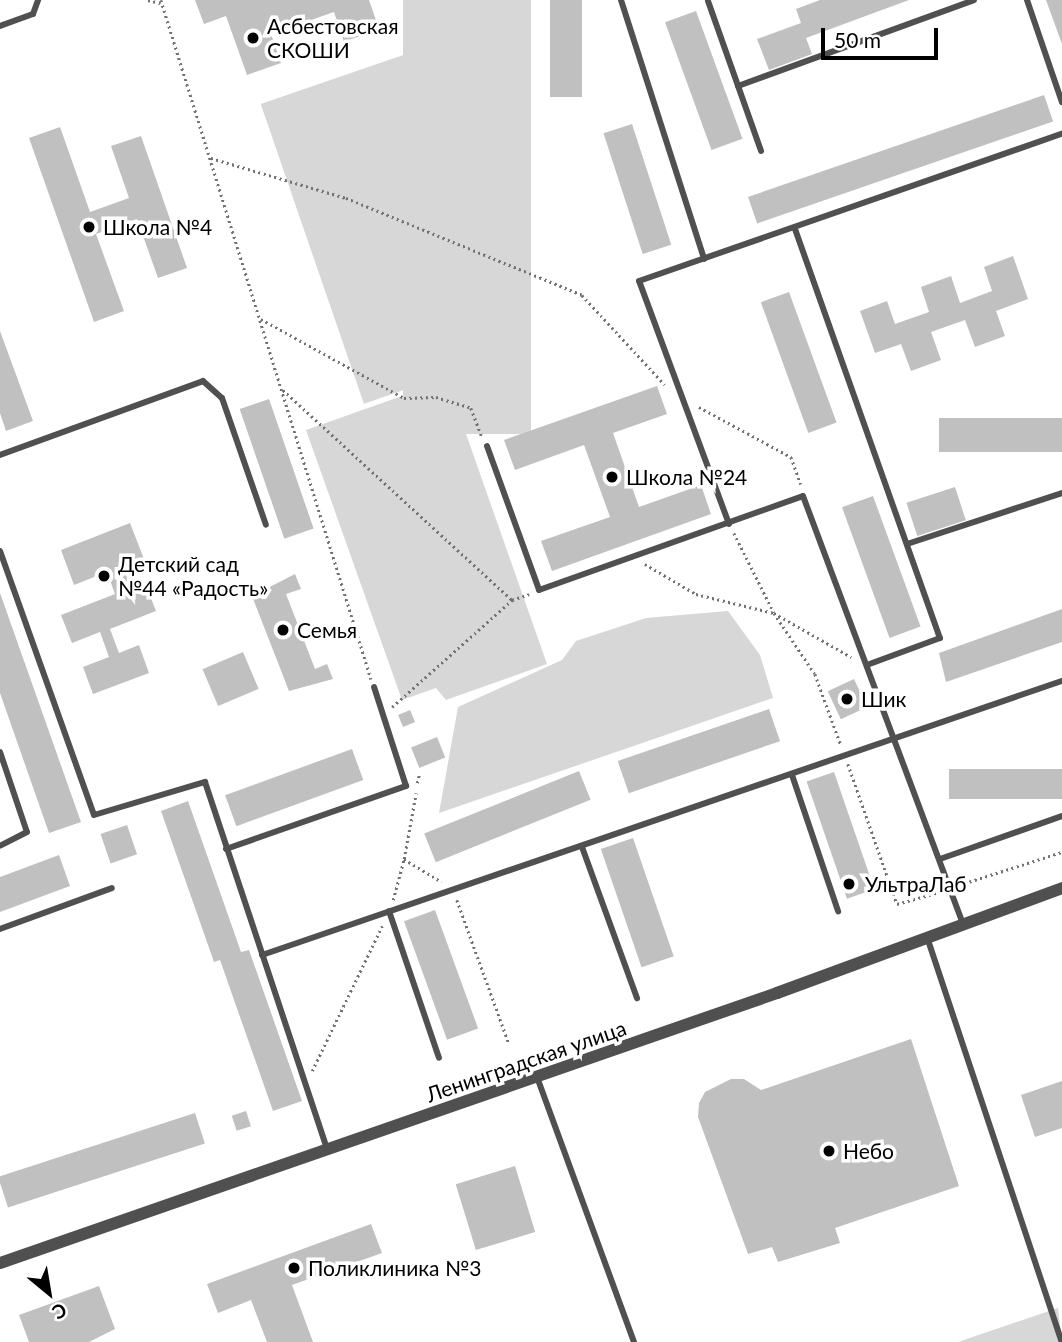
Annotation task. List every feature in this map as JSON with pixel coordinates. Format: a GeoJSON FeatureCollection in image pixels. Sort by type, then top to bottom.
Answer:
{"type":"FeatureCollection","features":[{"type":"Feature","properties":{"kind":"street","name":"Ленинградская улица"},"geometry":{"type":"LineString","coordinates":[[0,1263],[328,1151],[1062,888]]}},
{"type":"Feature","properties":{"kind":"lane"},"geometry":{"type":"LineString","coordinates":[[0,26],[33,14],[38,0]]}},
{"type":"Feature","properties":{"kind":"lane"},"geometry":{"type":"LineString","coordinates":[[621,0],[704,259]]}},
{"type":"Feature","properties":{"kind":"lane"},"geometry":{"type":"LineString","coordinates":[[738,86],[974,0]]}},
{"type":"Feature","properties":{"kind":"lane"},"geometry":{"type":"LineString","coordinates":[[1027,0],[1062,102]]}},
{"type":"Feature","properties":{"kind":"lane"},"geometry":{"type":"LineString","coordinates":[[708,1],[761,152]]}},
{"type":"Feature","properties":{"kind":"lane"},"geometry":{"type":"LineString","coordinates":[[729,524],[639,281],[1062,134]]}},
{"type":"Feature","properties":{"kind":"lane"},"geometry":{"type":"LineString","coordinates":[[795,229],[940,638],[867,665]]}},
{"type":"Feature","properties":{"kind":"lane"},"geometry":{"type":"LineString","coordinates":[[0,455],[203,381],[222,398],[266,525]]}},
{"type":"Feature","properties":{"kind":"lane"},"geometry":{"type":"LineString","coordinates":[[486,446],[539,590],[803,496],[962,922]]}},
{"type":"Feature","properties":{"kind":"lane"},"geometry":{"type":"LineString","coordinates":[[907,544],[1062,493]]}},
{"type":"Feature","properties":{"kind":"lane"},"geometry":{"type":"LineString","coordinates":[[0,551],[94,815],[205,782],[328,1151]]}},
{"type":"Feature","properties":{"kind":"lane"},"geometry":{"type":"LineString","coordinates":[[262,955],[1062,681]]}},
{"type":"Feature","properties":{"kind":"lane"},"geometry":{"type":"LineString","coordinates":[[226,849],[406,786],[374,687]]}},
{"type":"Feature","properties":{"kind":"lane"},"geometry":{"type":"LineString","coordinates":[[0,752],[27,832],[0,846]]}},
{"type":"Feature","properties":{"kind":"lane"},"geometry":{"type":"LineString","coordinates":[[792,775],[838,911]]}},
{"type":"Feature","properties":{"kind":"lane"},"geometry":{"type":"LineString","coordinates":[[940,859],[1062,816]]}},
{"type":"Feature","properties":{"kind":"lane"},"geometry":{"type":"LineString","coordinates":[[582,847],[637,998]]}},
{"type":"Feature","properties":{"kind":"lane"},"geometry":{"type":"LineString","coordinates":[[0,929],[112,888]]}},
{"type":"Feature","properties":{"kind":"lane"},"geometry":{"type":"LineString","coordinates":[[389,911],[439,1058]]}},
{"type":"Feature","properties":{"kind":"lane"},"geometry":{"type":"LineString","coordinates":[[927,937],[1062,1342]]}},
{"type":"Feature","properties":{"kind":"lane"},"geometry":{"type":"LineString","coordinates":[[537,1077],[634,1342]]}},
{"type":"Feature","properties":{"kind":"path"},"geometry":{"type":"LineString","coordinates":[[148,0],[162,1],[374,687]]}},
{"type":"Feature","properties":{"kind":"path"},"geometry":{"type":"LineString","coordinates":[[211,158],[346,198],[582,295],[671,395]]}},
{"type":"Feature","properties":{"kind":"path"},"geometry":{"type":"LineString","coordinates":[[261,319],[404,398],[436,397],[471,408],[486,446]]}},
{"type":"Feature","properties":{"kind":"path"},"geometry":{"type":"LineString","coordinates":[[282,389],[512,600]]}},
{"type":"Feature","properties":{"kind":"path"},"geometry":{"type":"LineString","coordinates":[[682,398],[791,457],[804,494]]}},
{"type":"Feature","properties":{"kind":"path"},"geometry":{"type":"LineString","coordinates":[[729,524],[774,613]]}},
{"type":"Feature","properties":{"kind":"path"},"geometry":{"type":"LineString","coordinates":[[635,558],[696,594],[774,613],[867,665]]}},
{"type":"Feature","properties":{"kind":"path"},"geometry":{"type":"LineString","coordinates":[[383,715],[512,600],[539,590]]}},
{"type":"Feature","properties":{"kind":"path"},"geometry":{"type":"LineString","coordinates":[[306,1084],[389,911],[404,859],[419,775]]}},
{"type":"Feature","properties":{"kind":"path"},"geometry":{"type":"LineString","coordinates":[[897,904],[1062,852]]}},
{"type":"Feature","properties":{"kind":"path"},"geometry":{"type":"LineString","coordinates":[[404,859],[454,890],[509,1044]]}},
{"type":"Feature","properties":{"kind":"shaded area"},"geometry":{"type":"Polygon","coordinates":[[[403,0],[531,0],[531,434],[403,434],[403,0]]]}},
{"type":"Feature","properties":{"kind":"shaded area"},"geometry":{"type":"Polygon","coordinates":[[[412,52],[515,352],[364,404],[261,104],[412,52]]]}},
{"type":"Feature","properties":{"kind":"shaded area"},"geometry":{"type":"Polygon","coordinates":[[[447,380],[547,664],[446,700],[436,688],[402,700],[306,430],[447,380]]]}},
{"type":"Feature","properties":{"kind":"shaded area"},"geometry":{"type":"Polygon","coordinates":[[[728,611],[760,655],[773,698],[439,813],[458,707],[562,660],[576,641],[646,618],[728,611]]]}},
{"type":"Feature","properties":{"kind":"shaded area"},"geometry":{"type":"Polygon","coordinates":[[[1058,1308],[1062,1342],[958,1342],[1058,1308]]]}},
{"type":"Feature","properties":{"kind":"building","name":"Асбестовская СКОШИ"},"geometry":{"type":"Polygon","coordinates":[[[195,0],[369,0],[379,29],[344,42],[334,12],[271,34],[281,63],[247,75],[226,16],[204,24],[195,0]]]}},
{"type":"Feature","properties":{"kind":"building"},"geometry":{"type":"Polygon","coordinates":[[[550,0],[582,0],[582,97],[550,97],[550,0]]]}},
{"type":"Feature","properties":{"kind":"building"},"geometry":{"type":"Polygon","coordinates":[[[820,0],[909,0],[806,38],[812,54],[769,70],[757,39],[801,23],[796,9],[820,0]]]}},
{"type":"Feature","properties":{"kind":"building"},"geometry":{"type":"Polygon","coordinates":[[[1046,0],[1062,0],[1062,44],[1046,0]]]}},
{"type":"Feature","properties":{"kind":"building"},"geometry":{"type":"Polygon","coordinates":[[[696,11],[743,139],[712,150],[665,22],[696,11]]]}},
{"type":"Feature","properties":{"kind":"building"},"geometry":{"type":"Polygon","coordinates":[[[1044,95],[1053,121],[757,223],[748,197],[1044,95]]]}},
{"type":"Feature","properties":{"kind":"building"},"geometry":{"type":"Polygon","coordinates":[[[632,124],[671,245],[643,254],[603,133],[632,124]]]}},
{"type":"Feature","properties":{"kind":"building","name":"Школа №4"},"geometry":{"type":"Polygon","coordinates":[[[60,127],[90,212],[129,198],[111,146],[141,136],[187,268],[158,278],[137,219],[96,234],[124,311],[94,322],[29,138],[60,127]]]}},
{"type":"Feature","properties":{"kind":"building"},"geometry":{"type":"Polygon","coordinates":[[[1013,256],[1028,299],[996,311],[1005,336],[975,347],[965,320],[931,332],[941,360],[911,371],[901,344],[875,353],[860,311],[887,301],[895,324],[929,312],[921,287],[951,276],[960,303],[992,291],[984,267],[1013,256]]]}},
{"type":"Feature","properties":{"kind":"building"},"geometry":{"type":"Polygon","coordinates":[[[789,292],[837,423],[808,433],[761,302],[789,292]]]}},
{"type":"Feature","properties":{"kind":"building"},"geometry":{"type":"Polygon","coordinates":[[[0,331],[33,421],[6,431],[0,413],[0,331]]]}},
{"type":"Feature","properties":{"kind":"building","name":"Школа №24"},"geometry":{"type":"Polygon","coordinates":[[[657,386],[667,414],[613,433],[639,507],[701,485],[711,514],[552,571],[541,541],[610,517],[584,445],[515,470],[504,440],[657,386]]]}},
{"type":"Feature","properties":{"kind":"building"},"geometry":{"type":"Polygon","coordinates":[[[269,399],[314,529],[284,539],[240,409],[269,399]]]}},
{"type":"Feature","properties":{"kind":"building"},"geometry":{"type":"Polygon","coordinates":[[[939,418],[1062,418],[1062,452],[939,452],[939,418]]]}},
{"type":"Feature","properties":{"kind":"building"},"geometry":{"type":"Polygon","coordinates":[[[955,487],[966,520],[917,536],[906,503],[955,487]]]}},
{"type":"Feature","properties":{"kind":"building"},"geometry":{"type":"Polygon","coordinates":[[[873,496],[921,627],[890,638],[842,507],[873,496]]]}},
{"type":"Feature","properties":{"kind":"building"},"geometry":{"type":"Polygon","coordinates":[[[130,523],[144,559],[123,567],[131,588],[145,583],[156,611],[110,629],[119,653],[139,645],[149,673],[93,694],[83,667],[109,657],[100,632],[72,643],[61,615],[115,594],[107,572],[74,585],[61,550],[130,523]]]}},
{"type":"Feature","properties":{"kind":"building","name":"Семья"},"geometry":{"type":"Polygon","coordinates":[[[295,574],[301,589],[286,594],[315,669],[327,664],[333,679],[289,691],[252,596],[295,574]]]}},
{"type":"Feature","properties":{"kind":"building"},"geometry":{"type":"Polygon","coordinates":[[[0,593],[81,822],[49,833],[0,693],[0,593]]]}},
{"type":"Feature","properties":{"kind":"building"},"geometry":{"type":"Polygon","coordinates":[[[1062,609],[1062,642],[946,682],[939,653],[1062,609]]]}},
{"type":"Feature","properties":{"kind":"building"},"geometry":{"type":"Polygon","coordinates":[[[243,652],[259,689],[218,706],[202,669],[243,652]]]}},
{"type":"Feature","properties":{"kind":"building","name":"Шик"},"geometry":{"type":"Polygon","coordinates":[[[854,679],[867,707],[841,719],[828,691],[854,679]]]}},
{"type":"Feature","properties":{"kind":"building"},"geometry":{"type":"Polygon","coordinates":[[[769,709],[780,741],[629,793],[618,761],[769,709]]]}},
{"type":"Feature","properties":{"kind":"building"},"geometry":{"type":"Polygon","coordinates":[[[410,710],[415,722],[403,727],[398,715],[410,710]]]}},
{"type":"Feature","properties":{"kind":"building"},"geometry":{"type":"Polygon","coordinates":[[[437,737],[445,757],[419,768],[411,747],[437,737]]]}},
{"type":"Feature","properties":{"kind":"building"},"geometry":{"type":"Polygon","coordinates":[[[352,749],[363,780],[236,826],[225,795],[352,749]]]}},
{"type":"Feature","properties":{"kind":"building"},"geometry":{"type":"Polygon","coordinates":[[[949,769],[1062,769],[1062,799],[949,799],[949,769]]]}},
{"type":"Feature","properties":{"kind":"building"},"geometry":{"type":"Polygon","coordinates":[[[579,771],[591,800],[436,862],[424,834],[579,771]]]}},
{"type":"Feature","properties":{"kind":"building"},"geometry":{"type":"Polygon","coordinates":[[[834,772],[874,889],[847,899],[807,781],[834,772]]]}},
{"type":"Feature","properties":{"kind":"building"},"geometry":{"type":"Polygon","coordinates":[[[188,801],[241,952],[249,950],[302,1101],[273,1111],[220,960],[214,962],[161,811],[188,801]]]}},
{"type":"Feature","properties":{"kind":"building"},"geometry":{"type":"Polygon","coordinates":[[[127,825],[137,854],[111,863],[101,834],[127,825]]]}},
{"type":"Feature","properties":{"kind":"building"},"geometry":{"type":"Polygon","coordinates":[[[633,838],[674,956],[642,967],[601,849],[633,838]]]}},
{"type":"Feature","properties":{"kind":"building"},"geometry":{"type":"Polygon","coordinates":[[[59,855],[70,886],[0,912],[0,877],[59,855]]]}},
{"type":"Feature","properties":{"kind":"building"},"geometry":{"type":"Polygon","coordinates":[[[435,910],[478,1028],[447,1040],[404,921],[435,910]]]}},
{"type":"Feature","properties":{"kind":"building","name":"Небо"},"geometry":{"type":"Polygon","coordinates":[[[911,1039],[959,1186],[835,1228],[840,1243],[778,1262],[772,1247],[748,1254],[698,1117],[699,1103],[705,1092],[731,1079],[744,1079],[761,1090],[911,1039]]]}},
{"type":"Feature","properties":{"kind":"building"},"geometry":{"type":"Polygon","coordinates":[[[1062,1081],[1062,1128],[1035,1137],[1021,1095],[1062,1081]]]}},
{"type":"Feature","properties":{"kind":"building"},"geometry":{"type":"Polygon","coordinates":[[[246,1111],[251,1126],[237,1131],[232,1116],[246,1111]]]}},
{"type":"Feature","properties":{"kind":"building"},"geometry":{"type":"Polygon","coordinates":[[[195,1113],[205,1143],[8,1207],[0,1176],[195,1113]]]}},
{"type":"Feature","properties":{"kind":"building"},"geometry":{"type":"Polygon","coordinates":[[[515,1166],[535,1232],[476,1250],[456,1184],[515,1166]]]}},
{"type":"Feature","properties":{"kind":"building","name":"Поликлиника №3"},"geometry":{"type":"Polygon","coordinates":[[[371,1224],[382,1253],[292,1285],[313,1342],[267,1342],[251,1300],[218,1313],[207,1284],[371,1224]]]}},
{"type":"Feature","properties":{"kind":"building"},"geometry":{"type":"Polygon","coordinates":[[[99,1286],[115,1329],[89,1342],[29,1342],[19,1315],[99,1286]]]}},
{"type":"Feature","properties":{"kind":"place","name":"Асбестовская СКОШИ"},"geometry":{"type":"Point","coordinates":[253,38]}},
{"type":"Feature","properties":{"kind":"place","name":"Школа №4"},"geometry":{"type":"Point","coordinates":[89,227]}},
{"type":"Feature","properties":{"kind":"place","name":"Школа №24"},"geometry":{"type":"Point","coordinates":[612,477]}},
{"type":"Feature","properties":{"kind":"place","name":"Детский сад №44 «Радость»"},"geometry":{"type":"Point","coordinates":[104,576]}},
{"type":"Feature","properties":{"kind":"place","name":"Семья"},"geometry":{"type":"Point","coordinates":[283,630]}},
{"type":"Feature","properties":{"kind":"place","name":"Шик"},"geometry":{"type":"Point","coordinates":[847,699]}},
{"type":"Feature","properties":{"kind":"place","name":"УльтраЛаб"},"geometry":{"type":"Point","coordinates":[849,884]}},
{"type":"Feature","properties":{"kind":"place","name":"Небо"},"geometry":{"type":"Point","coordinates":[829,1151]}},
{"type":"Feature","properties":{"kind":"place","name":"Поликлиника №3"},"geometry":{"type":"Point","coordinates":[294,1268]}}]}
